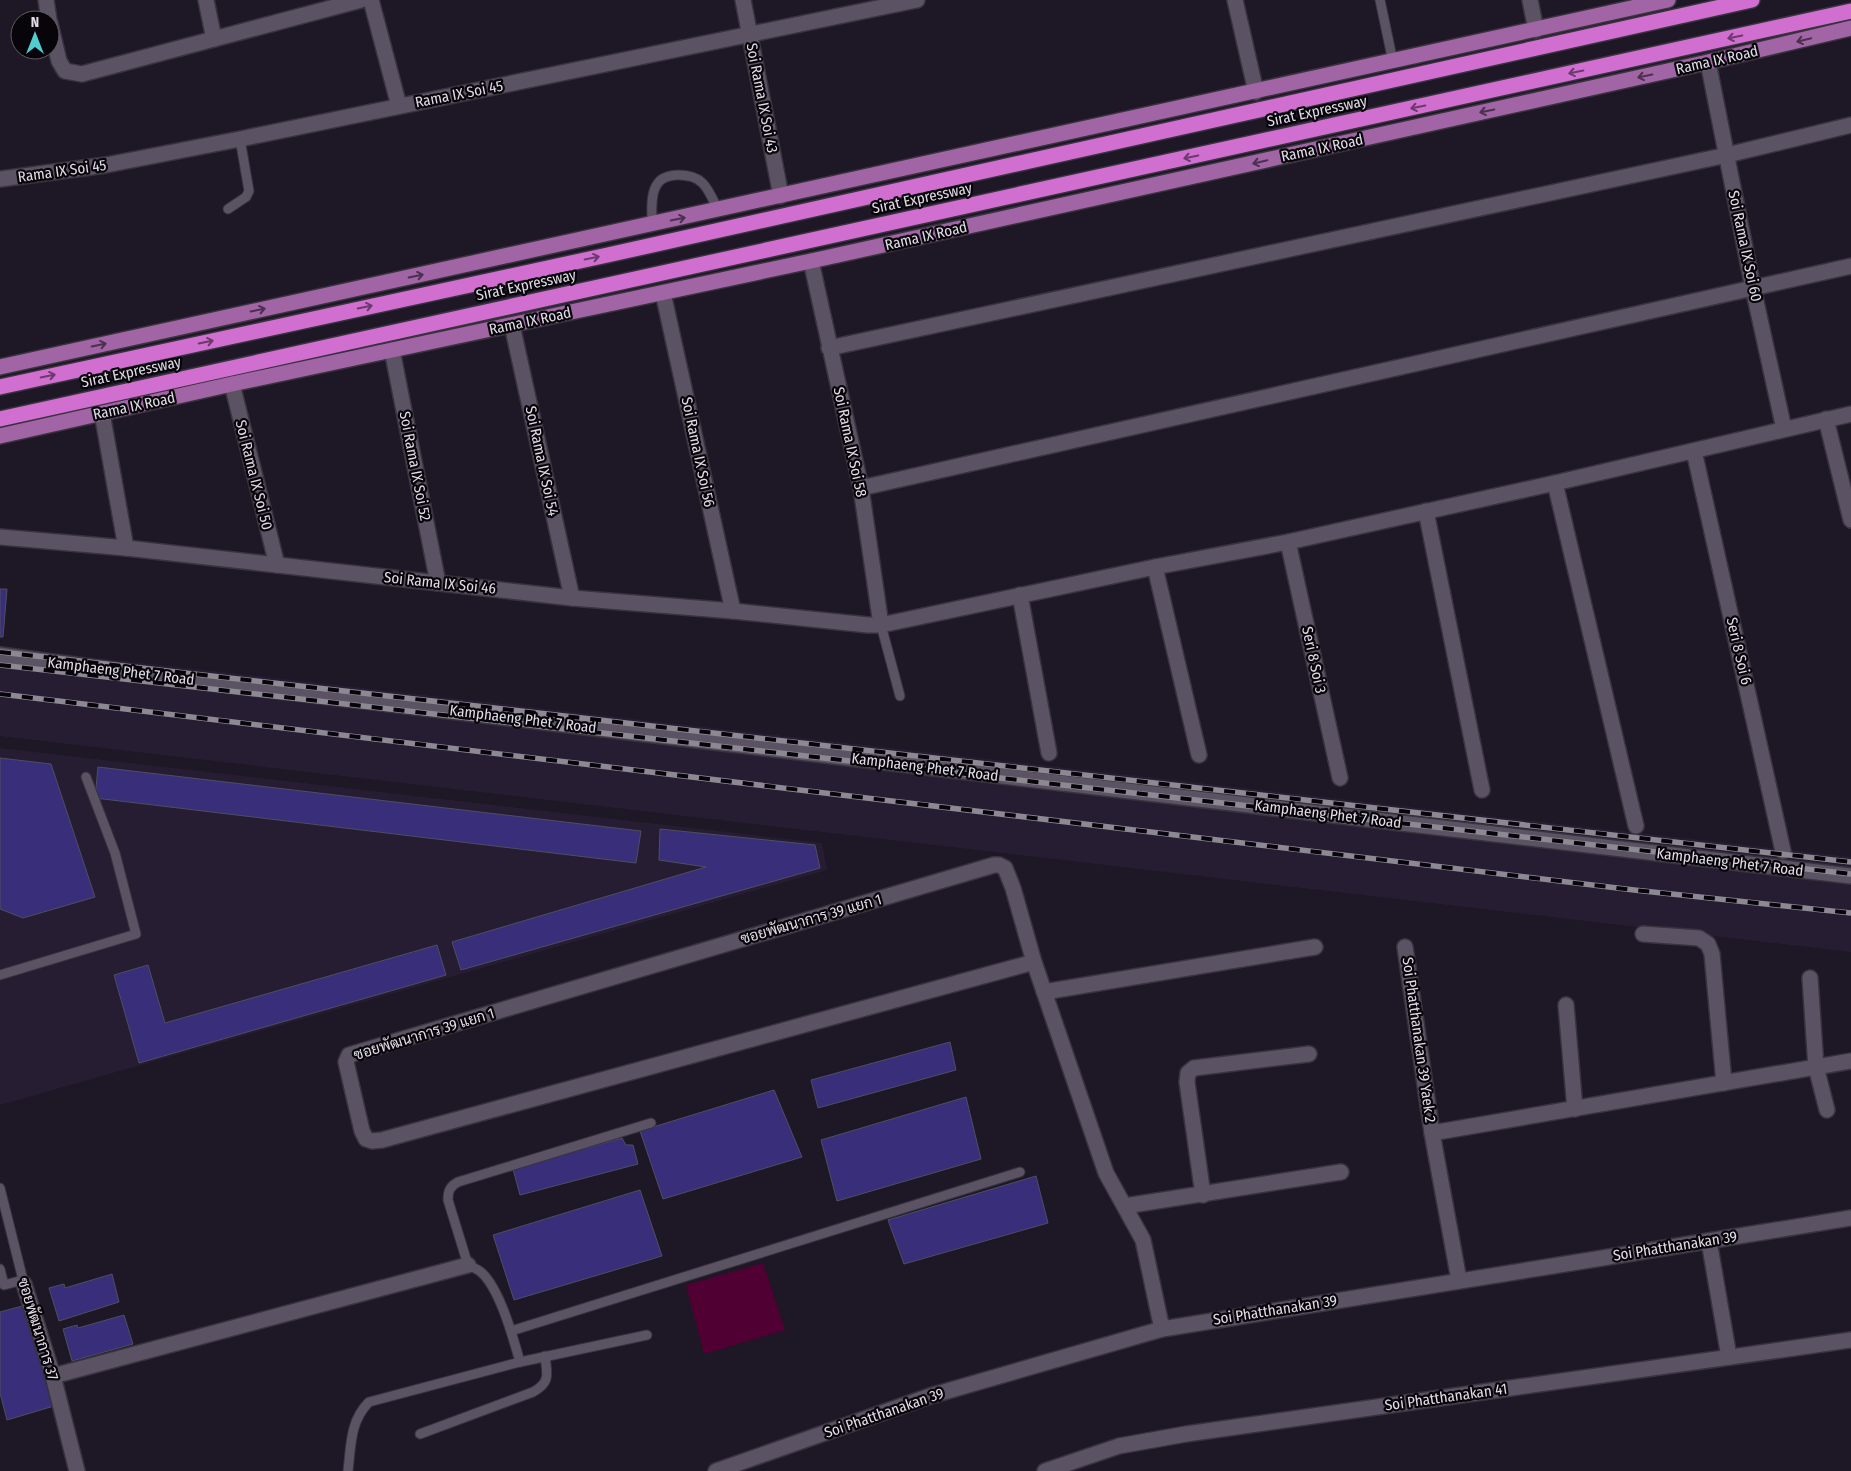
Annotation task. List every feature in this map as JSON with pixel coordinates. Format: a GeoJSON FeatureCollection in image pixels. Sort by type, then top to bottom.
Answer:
{"type":"FeatureCollection","features":[{"type":"Feature","properties":{"kind":"highway","name":"Sirat Expressway"},"geometry":{"type":"LineString","coordinates":[[0,387],[603,256],[1752,0]]}},
{"type":"Feature","properties":{"kind":"highway","name":"Sirat Expressway"},"geometry":{"type":"LineString","coordinates":[[0,419],[1851,11]]}},
{"type":"Feature","properties":{"kind":"main road"},"geometry":{"type":"LineString","coordinates":[[0,367],[1668,0]]}},
{"type":"Feature","properties":{"kind":"main road","name":"Rama IX Road"},"geometry":{"type":"LineString","coordinates":[[0,436],[232,384],[811,262],[1708,62],[1851,28]]}},
{"type":"Feature","properties":{"kind":"street"},"geometry":{"type":"LineString","coordinates":[[206,0],[214,39]]}},
{"type":"Feature","properties":{"kind":"street"},"geometry":{"type":"LineString","coordinates":[[59,60],[65,71],[82,74],[361,0]]}},
{"type":"Feature","properties":{"kind":"street"},"geometry":{"type":"LineString","coordinates":[[371,0],[399,106]]}},
{"type":"Feature","properties":{"kind":"street","name":"Soi Rama IX Soi 43"},"geometry":{"type":"LineString","coordinates":[[743,0],[781,196]]}},
{"type":"Feature","properties":{"kind":"street","name":"Rama IX Soi 45"},"geometry":{"type":"LineString","coordinates":[[0,180],[106,166],[917,0]]}},
{"type":"Feature","properties":{"kind":"street"},"geometry":{"type":"LineString","coordinates":[[1235,0],[1256,92]]}},
{"type":"Feature","properties":{"kind":"street"},"geometry":{"type":"LineString","coordinates":[[1530,0],[1536,30]]}},
{"type":"Feature","properties":{"kind":"street","name":"Soi Rama IX Soi 60"},"geometry":{"type":"LineString","coordinates":[[1708,62],[1753,288],[1784,429]]}},
{"type":"Feature","properties":{"kind":"street"},"geometry":{"type":"LineString","coordinates":[[829,348],[1727,155],[1851,125]]}},
{"type":"Feature","properties":{"kind":"street","name":"Soi Rama IX Soi 58"},"geometry":{"type":"LineString","coordinates":[[811,262],[861,488],[881,625]]}},
{"type":"Feature","properties":{"kind":"street"},"geometry":{"type":"LineString","coordinates":[[861,488],[1851,266]]}},
{"type":"Feature","properties":{"kind":"street","name":"Soi Rama IX Soi 56"},"geometry":{"type":"LineString","coordinates":[[664,293],[734,611]]}},
{"type":"Feature","properties":{"kind":"street","name":"Soi Rama IX Soi 54"},"geometry":{"type":"LineString","coordinates":[[512,325],[572,598]]}},
{"type":"Feature","properties":{"kind":"street","name":"Soi Rama IX Soi 52"},"geometry":{"type":"LineString","coordinates":[[392,350],[438,583]]}},
{"type":"Feature","properties":{"kind":"street","name":"Soi Rama IX Soi 50"},"geometry":{"type":"LineString","coordinates":[[232,384],[277,565]]}},
{"type":"Feature","properties":{"kind":"street"},"geometry":{"type":"LineString","coordinates":[[102,413],[126,548]]}},
{"type":"Feature","properties":{"kind":"street","name":"Soi Rama IX Soi 46"},"geometry":{"type":"LineString","coordinates":[[0,537],[126,548],[572,598],[734,611],[868,626],[881,625],[1155,567],[1288,542],[1555,483],[1851,414]]}},
{"type":"Feature","properties":{"kind":"street"},"geometry":{"type":"LineString","coordinates":[[1826,419],[1851,520]]}},
{"type":"Feature","properties":{"kind":"street","name":"Seri 8 Soi 6"},"geometry":{"type":"LineString","coordinates":[[1694,451],[1783,851]]}},
{"type":"Feature","properties":{"kind":"street"},"geometry":{"type":"LineString","coordinates":[[1555,483],[1636,826]]}},
{"type":"Feature","properties":{"kind":"street"},"geometry":{"type":"LineString","coordinates":[[1426,511],[1482,790]]}},
{"type":"Feature","properties":{"kind":"street","name":"Seri 8 Soi 3"},"geometry":{"type":"LineString","coordinates":[[1288,542],[1340,778]]}},
{"type":"Feature","properties":{"kind":"street"},"geometry":{"type":"LineString","coordinates":[[1155,567],[1199,755]]}},
{"type":"Feature","properties":{"kind":"street"},"geometry":{"type":"LineString","coordinates":[[1020,595],[1049,753]]}},
{"type":"Feature","properties":{"kind":"street","name":"Kamphaeng Phet 7 Road"},"geometry":{"type":"LineString","coordinates":[[0,655],[178,679],[1851,876]]}},
{"type":"Feature","properties":{"kind":"street","name":"ซอยพัฒนาการ 39 แยก 1"},"geometry":{"type":"LineString","coordinates":[[1034,962],[382,1140],[372,1141],[366,1139],[362,1131],[346,1062],[349,1055],[994,865],[1000,865],[1005,868],[1013,888],[1034,962],[1106,1174],[1116,1196],[1125,1206],[1143,1240],[1162,1329]]}},
{"type":"Feature","properties":{"kind":"street"},"geometry":{"type":"LineString","coordinates":[[1642,934],[1699,938],[1708,944],[1712,954],[1724,1083]]}},
{"type":"Feature","properties":{"kind":"street"},"geometry":{"type":"LineString","coordinates":[[1044,992],[1314,947]]}},
{"type":"Feature","properties":{"kind":"street","name":"Soi Phatthanakan 39 Yaek 2"},"geometry":{"type":"LineString","coordinates":[[1405,947],[1432,1133],[1459,1280]]}},
{"type":"Feature","properties":{"kind":"street"},"geometry":{"type":"LineString","coordinates":[[1810,978],[1816,1067],[1827,1110]]}},
{"type":"Feature","properties":{"kind":"street"},"geometry":{"type":"LineString","coordinates":[[1566,1005],[1575,1109]]}},
{"type":"Feature","properties":{"kind":"street"},"geometry":{"type":"LineString","coordinates":[[1203,1195],[1186,1082],[1188,1073],[1194,1068],[1309,1054]]}},
{"type":"Feature","properties":{"kind":"street"},"geometry":{"type":"LineString","coordinates":[[1432,1133],[1851,1061]]}},
{"type":"Feature","properties":{"kind":"street"},"geometry":{"type":"LineString","coordinates":[[1125,1206],[1341,1172]]}},
{"type":"Feature","properties":{"kind":"street","name":"Soi Phatthanakan 39"},"geometry":{"type":"LineString","coordinates":[[716,1471],[930,1396],[1162,1329],[1851,1218]]}},
{"type":"Feature","properties":{"kind":"street"},"geometry":{"type":"LineString","coordinates":[[1708,1241],[1729,1357]]}},
{"type":"Feature","properties":{"kind":"street"},"geometry":{"type":"LineString","coordinates":[[53,1376],[468,1265]]}},
{"type":"Feature","properties":{"kind":"street","name":"ซอยพัฒนาการ 37"},"geometry":{"type":"LineString","coordinates":[[24,1282],[53,1376],[77,1471]]}},
{"type":"Feature","properties":{"kind":"street","name":"Soi Phatthanakan 41"},"geometry":{"type":"LineString","coordinates":[[1045,1471],[1119,1446],[1186,1434],[1851,1340]]}},
{"type":"Feature","properties":{"kind":"lane"},"geometry":{"type":"LineString","coordinates":[[1380,0],[1393,62]]}},
{"type":"Feature","properties":{"kind":"lane"},"geometry":{"type":"LineString","coordinates":[[228,209],[246,197],[248,191],[240,139]]}},
{"type":"Feature","properties":{"kind":"lane"},"geometry":{"type":"LineString","coordinates":[[652,225],[653,194],[658,182],[671,175],[697,178],[705,185],[718,210]]}},
{"type":"Feature","properties":{"kind":"lane"},"geometry":{"type":"LineString","coordinates":[[881,625],[900,696]]}},
{"type":"Feature","properties":{"kind":"lane"},"geometry":{"type":"LineString","coordinates":[[0,976],[136,934],[114,853],[86,777]]}},
{"type":"Feature","properties":{"kind":"lane"},"geometry":{"type":"LineString","coordinates":[[520,1362],[511,1330],[493,1288],[481,1272],[468,1265],[448,1200],[449,1190],[452,1185],[651,1123]]}},
{"type":"Feature","properties":{"kind":"lane"},"geometry":{"type":"LineString","coordinates":[[511,1330],[1020,1172]]}},
{"type":"Feature","properties":{"kind":"lane","name":"ซอยพัฒนาการ 37"},"geometry":{"type":"LineString","coordinates":[[0,1188],[24,1282]]}},
{"type":"Feature","properties":{"kind":"lane"},"geometry":{"type":"LineString","coordinates":[[0,1269],[4,1285],[24,1282]]}},
{"type":"Feature","properties":{"kind":"lane"},"geometry":{"type":"LineString","coordinates":[[348,1471],[354,1423],[360,1411],[369,1402],[520,1362],[646,1335]]}},
{"type":"Feature","properties":{"kind":"lane"},"geometry":{"type":"LineString","coordinates":[[420,1434],[541,1388],[547,1376],[545,1356]]}},
{"type":"Feature","properties":{"kind":"shaded area"},"geometry":{"type":"Polygon","coordinates":[[[0,647],[1851,857],[1851,952],[0,736],[0,647]]]}},
{"type":"Feature","properties":{"kind":"shaded area"},"geometry":{"type":"Polygon","coordinates":[[[0,748],[822,843],[827,870],[0,1105],[0,748]]]}},
{"type":"Feature","properties":{"kind":"shaded area"},"geometry":{"type":"Polygon","coordinates":[[[763,1263],[785,1330],[704,1354],[686,1285],[763,1263]]]}},
{"type":"Feature","properties":{"kind":"building"},"geometry":{"type":"Polygon","coordinates":[[[0,589],[7,589],[3,637],[0,637],[0,589]]]}},
{"type":"Feature","properties":{"kind":"building"},"geometry":{"type":"Polygon","coordinates":[[[0,758],[51,764],[95,897],[23,918],[0,909],[0,758]]]}},
{"type":"Feature","properties":{"kind":"building"},"geometry":{"type":"Polygon","coordinates":[[[98,767],[641,831],[636,863],[95,798],[98,767]]]}},
{"type":"Feature","properties":{"kind":"building"},"geometry":{"type":"Polygon","coordinates":[[[660,829],[815,845],[820,868],[461,970],[452,942],[706,867],[659,860],[660,829]]]}},
{"type":"Feature","properties":{"kind":"building"},"geometry":{"type":"Polygon","coordinates":[[[437,945],[446,975],[139,1063],[114,975],[148,965],[165,1023],[437,945]]]}},
{"type":"Feature","properties":{"kind":"building"},"geometry":{"type":"Polygon","coordinates":[[[950,1042],[956,1070],[818,1108],[811,1080],[950,1042]]]}},
{"type":"Feature","properties":{"kind":"building"},"geometry":{"type":"Polygon","coordinates":[[[774,1090],[802,1157],[663,1199],[640,1131],[774,1090]]]}},
{"type":"Feature","properties":{"kind":"building"},"geometry":{"type":"Polygon","coordinates":[[[966,1097],[981,1159],[837,1201],[821,1140],[966,1097]]]}},
{"type":"Feature","properties":{"kind":"building"},"geometry":{"type":"Polygon","coordinates":[[[622,1138],[626,1145],[633,1145],[638,1164],[520,1195],[513,1169],[622,1138]]]}},
{"type":"Feature","properties":{"kind":"building"},"geometry":{"type":"Polygon","coordinates":[[[1036,1176],[1048,1223],[904,1264],[888,1220],[1036,1176]]]}},
{"type":"Feature","properties":{"kind":"building"},"geometry":{"type":"Polygon","coordinates":[[[640,1190],[662,1256],[514,1300],[493,1235],[640,1190]]]}},
{"type":"Feature","properties":{"kind":"building"},"geometry":{"type":"Polygon","coordinates":[[[112,1274],[119,1302],[59,1321],[49,1288],[64,1284],[65,1288],[112,1274]]]}},
{"type":"Feature","properties":{"kind":"building"},"geometry":{"type":"Polygon","coordinates":[[[26,1305],[54,1406],[7,1420],[0,1393],[0,1312],[26,1305]]]}},
{"type":"Feature","properties":{"kind":"building"},"geometry":{"type":"Polygon","coordinates":[[[124,1315],[133,1344],[72,1361],[63,1329],[77,1325],[78,1328],[124,1315]]]}},
{"type":"Feature","properties":{"kind":"railway"},"geometry":{"type":"LineString","coordinates":[[0,652],[1851,862]]}},
{"type":"Feature","properties":{"kind":"railway"},"geometry":{"type":"LineString","coordinates":[[0,665],[1851,874]]}},
{"type":"Feature","properties":{"kind":"railway"},"geometry":{"type":"LineString","coordinates":[[0,694],[1634,890],[1851,913]]}}]}
